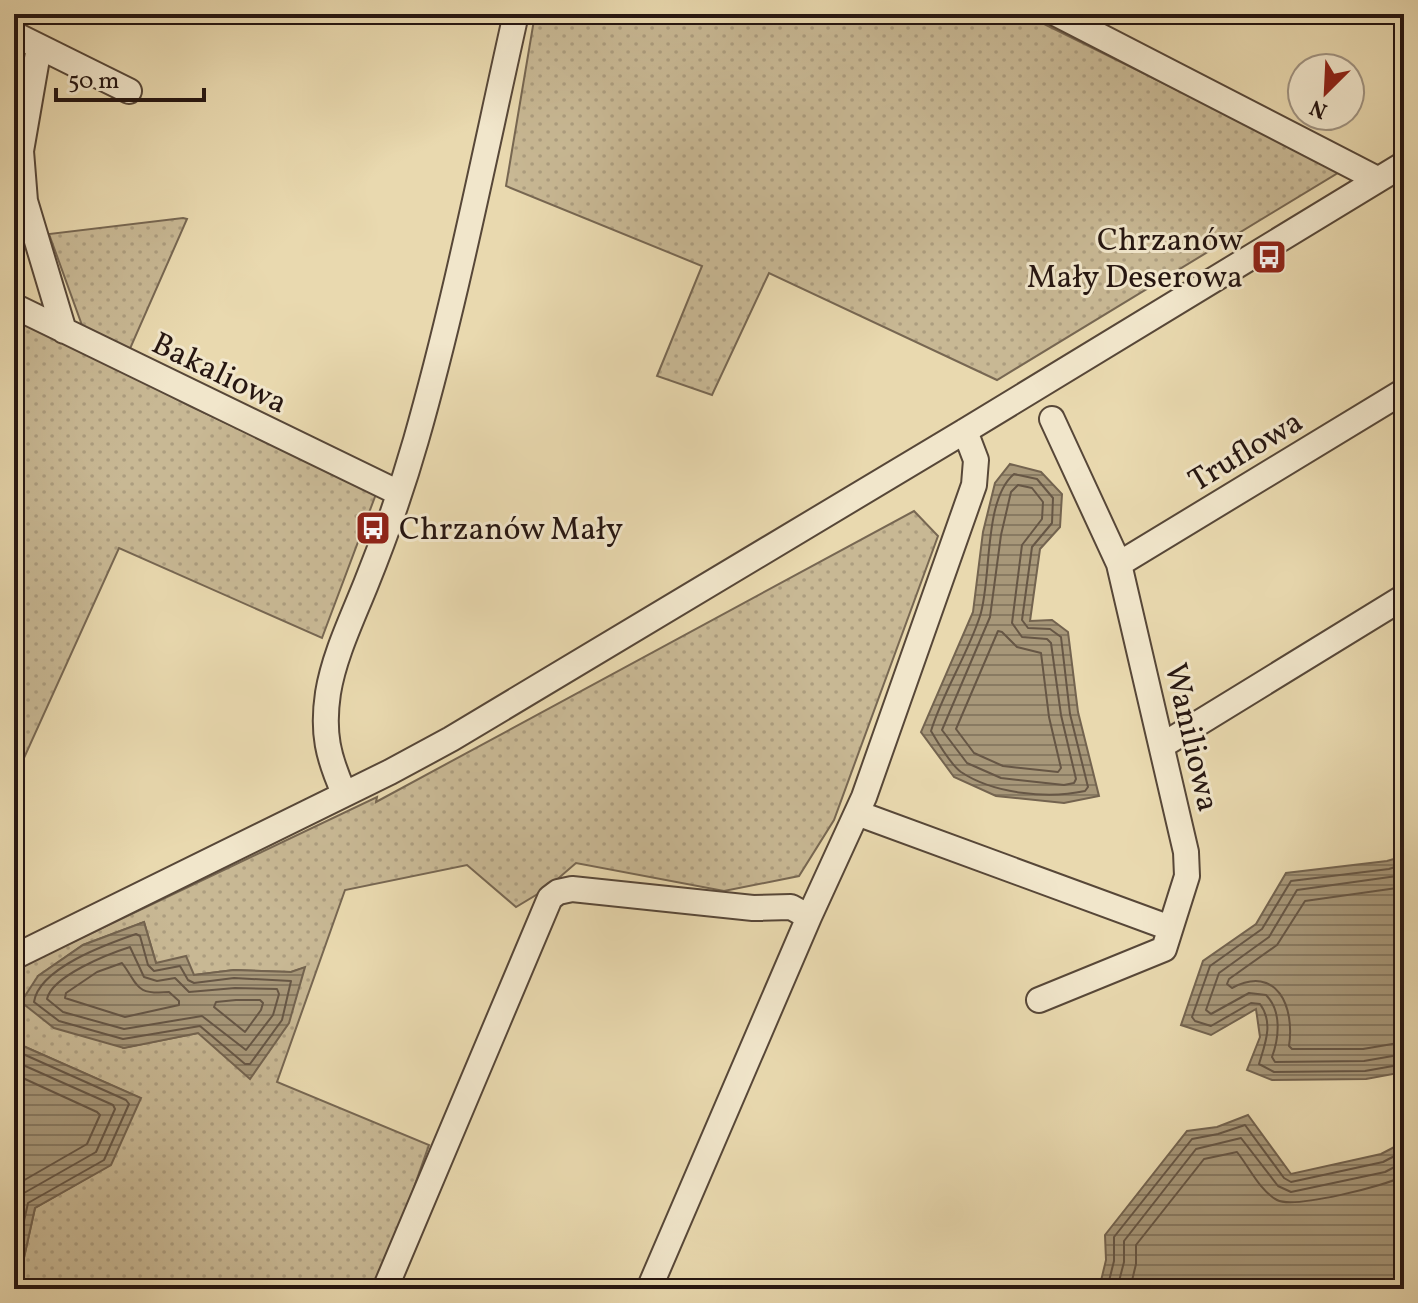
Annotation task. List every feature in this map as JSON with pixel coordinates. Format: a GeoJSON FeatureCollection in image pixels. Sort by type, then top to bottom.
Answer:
{"type":"FeatureCollection","features":[{"type":"Feature","properties":{"kind":"street"},"geometry":{"type":"LineString","coordinates":[[344,793],[329,759],[325,724],[328,692],[336,660],[415,442],[457,276],[516,14]]}},
{"type":"Feature","properties":{"kind":"street"},"geometry":{"type":"LineString","coordinates":[[1057,14],[1377,179]]}},
{"type":"Feature","properties":{"kind":"street"},"geometry":{"type":"LineString","coordinates":[[14,34],[129,91]]}},
{"type":"Feature","properties":{"kind":"street"},"geometry":{"type":"LineString","coordinates":[[39,47],[21,151],[25,201],[64,331]]}},
{"type":"Feature","properties":{"kind":"street"},"geometry":{"type":"LineString","coordinates":[[14,957],[390,772],[529,694],[1404,164]]}},
{"type":"Feature","properties":{"kind":"street","name":"Bakaliowa"},"geometry":{"type":"LineString","coordinates":[[14,306],[399,493]]}},
{"type":"Feature","properties":{"kind":"street","name":"Truflowa"},"geometry":{"type":"LineString","coordinates":[[1119,564],[1404,391]]}},
{"type":"Feature","properties":{"kind":"street","name":"Waniliowa"},"geometry":{"type":"LineString","coordinates":[[1039,1000],[1164,949],[1187,876],[1163,745],[1119,564],[1052,419]]}},
{"type":"Feature","properties":{"kind":"street"},"geometry":{"type":"LineString","coordinates":[[649,1289],[857,813],[974,485],[976,460],[965,431]]}},
{"type":"Feature","properties":{"kind":"street"},"geometry":{"type":"LineString","coordinates":[[1163,745],[1404,597]]}},
{"type":"Feature","properties":{"kind":"street"},"geometry":{"type":"LineString","coordinates":[[857,813],[1170,928]]}},
{"type":"Feature","properties":{"kind":"street"},"geometry":{"type":"LineString","coordinates":[[385,1289],[550,898],[558,892],[585,890],[753,908],[791,907],[809,917]]}},
{"type":"Feature","properties":{"kind":"shaded area"},"geometry":{"type":"Polygon","coordinates":[[[535,14],[1024,14],[1341,171],[997,380],[769,273],[712,395],[657,376],[702,266],[506,186],[535,14]]]}},
{"type":"Feature","properties":{"kind":"shaded area"},"geometry":{"type":"Polygon","coordinates":[[[187,219],[129,351],[83,328],[49,234],[187,219]]]}},
{"type":"Feature","properties":{"kind":"shaded area"},"geometry":{"type":"Polygon","coordinates":[[[14,315],[190,406],[376,494],[322,638],[119,548],[14,780],[14,315]]]}},
{"type":"Feature","properties":{"kind":"shaded area"},"geometry":{"type":"Polygon","coordinates":[[[914,511],[938,536],[834,820],[799,876],[724,891],[576,863],[546,889],[516,907],[467,865],[345,890],[277,1082],[429,1145],[378,1289],[17,1289],[35,1208],[110,1165],[140,1098],[14,1042],[14,970],[377,797],[376,802],[914,511]],[[144,922],[83,945],[38,976],[123,1048],[198,1033],[304,968],[291,972],[234,970],[194,975],[156,963],[144,922]]]}},
{"type":"Feature","properties":{"kind":"water"},"geometry":{"type":"Polygon","coordinates":[[[1010,464],[1041,472],[1062,494],[1060,527],[1040,549],[1030,621],[1052,620],[1068,632],[1078,712],[1099,796],[1064,803],[996,796],[954,777],[921,732],[973,612],[983,532],[995,483],[1010,464]]]}},
{"type":"Feature","properties":{"kind":"water"},"geometry":{"type":"Polygon","coordinates":[[[1404,856],[1404,1072],[1366,1079],[1272,1080],[1247,1070],[1260,1037],[1256,1009],[1211,1035],[1181,1025],[1203,961],[1256,924],[1286,873],[1387,861],[1404,856]]]}},
{"type":"Feature","properties":{"kind":"water"},"geometry":{"type":"Polygon","coordinates":[[[144,922],[156,963],[186,956],[194,975],[234,970],[291,972],[305,967],[289,1023],[250,1079],[198,1033],[124,1048],[54,1028],[21,1002],[38,976],[83,945],[144,922]]]}},
{"type":"Feature","properties":{"kind":"water"},"geometry":{"type":"Polygon","coordinates":[[[14,1042],[141,1098],[111,1165],[35,1208],[17,1289],[14,1289],[14,1042]]]}},
{"type":"Feature","properties":{"kind":"water"},"geometry":{"type":"Polygon","coordinates":[[[1248,1115],[1291,1174],[1381,1154],[1404,1142],[1404,1289],[1099,1289],[1106,1260],[1105,1235],[1187,1131],[1217,1127],[1248,1115]]]}},
{"type":"Feature","properties":{"kind":"place","name":"Chrzanów Mały Deserowa"},"geometry":{"type":"Point","coordinates":[1269,257]}},
{"type":"Feature","properties":{"kind":"place","name":"Chrzanów Mały"},"geometry":{"type":"Point","coordinates":[373,528]}}]}
